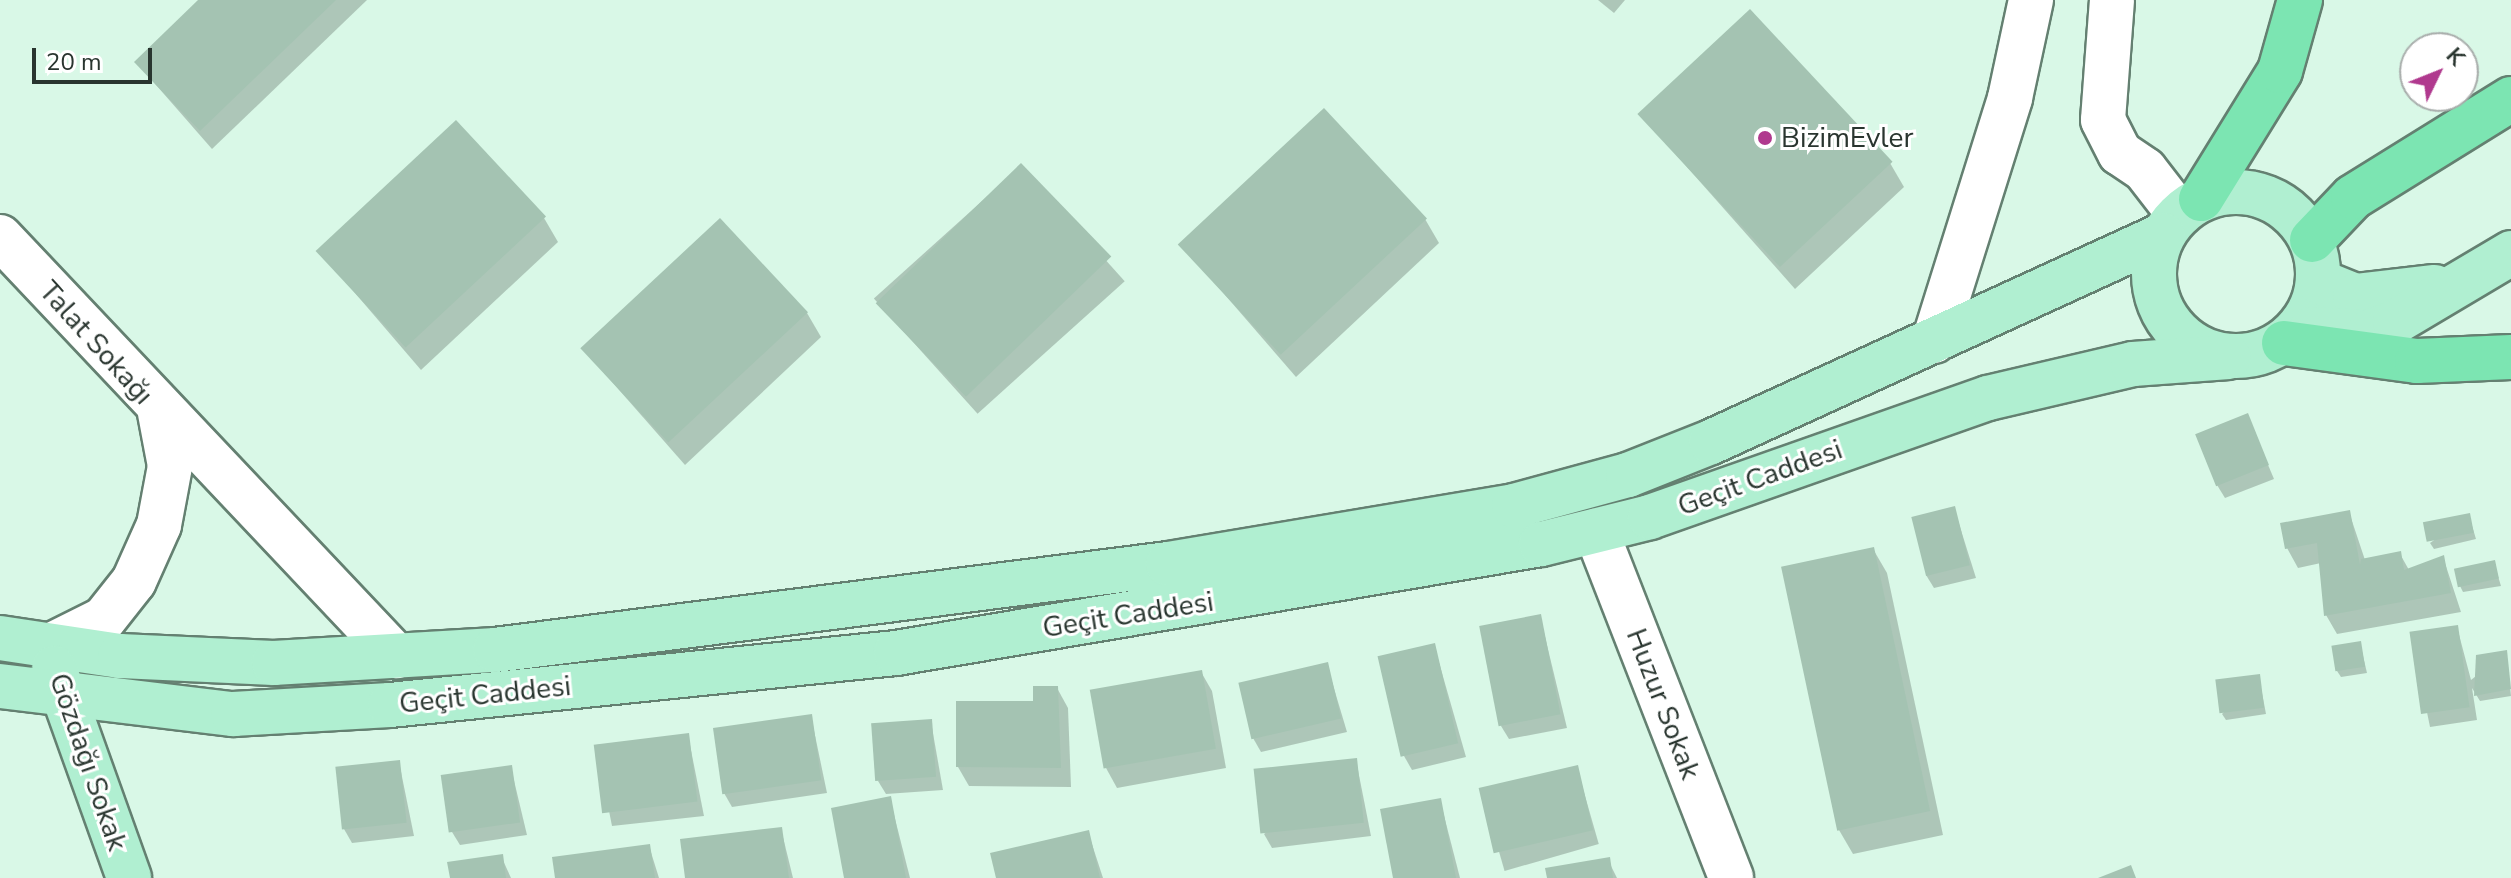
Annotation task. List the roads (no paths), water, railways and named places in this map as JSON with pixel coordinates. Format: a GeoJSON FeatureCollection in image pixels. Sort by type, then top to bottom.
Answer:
{"type":"FeatureCollection","features":[{"type":"Feature","properties":{"kind":"highway"},"geometry":{"type":"LineString","coordinates":[[2181,216],[2280,71],[2300,0]]}},
{"type":"Feature","properties":{"kind":"highway"},"geometry":{"type":"LineString","coordinates":[[2315,261],[2353,197],[2511,99]]}},
{"type":"Feature","properties":{"kind":"highway"},"geometry":{"type":"LineString","coordinates":[[2291,336],[2417,361],[2511,357]]}},
{"type":"Feature","properties":{"kind":"main road"},"geometry":{"type":"LineString","coordinates":[[2464,279],[2400,296],[2355,296],[2315,261],[2298,218],[2252,193],[2181,216],[2155,260],[2162,312],[2201,350],[2229,357],[2291,336],[2369,332],[2511,253]]}},
{"type":"Feature","properties":{"kind":"main road","name":"Geçit Caddesi"},"geometry":{"type":"LineString","coordinates":[[0,638],[50,646],[274,663],[510,648],[1152,566],[1579,489],[1656,464],[1934,341],[2181,216]]}},
{"type":"Feature","properties":{"kind":"main road"},"geometry":{"type":"LineString","coordinates":[[2291,336],[2315,261]]}},
{"type":"Feature","properties":{"kind":"main road","name":"Geçit Caddesi"},"geometry":{"type":"LineString","coordinates":[[0,686],[233,714],[390,705],[896,653],[1596,531],[1673,509],[1988,398],[2133,364],[2229,357]]}},
{"type":"Feature","properties":{"kind":"main road"},"geometry":{"type":"LineString","coordinates":[[1656,464],[1673,509]]}},
{"type":"Feature","properties":{"kind":"main road"},"geometry":{"type":"LineString","coordinates":[[1579,489],[1596,531]]}},
{"type":"Feature","properties":{"kind":"main road","name":"Gözdağı Sokak"},"geometry":{"type":"LineString","coordinates":[[50,646],[59,692],[129,878]]}},
{"type":"Feature","properties":{"kind":"street"},"geometry":{"type":"LineString","coordinates":[[1934,341],[2010,98],[2031,0]]}},
{"type":"Feature","properties":{"kind":"street"},"geometry":{"type":"LineString","coordinates":[[2112,0],[2103,120],[2120,153],[2145,170],[2181,216]]}},
{"type":"Feature","properties":{"kind":"street","name":"Talat Sokağı"},"geometry":{"type":"LineString","coordinates":[[0,237],[160,413],[396,656]]}},
{"type":"Feature","properties":{"kind":"street"},"geometry":{"type":"LineString","coordinates":[[50,646],[104,619],[134,581],[159,525],[170,466],[160,413]]}},
{"type":"Feature","properties":{"kind":"street","name":"Huzur Sokak"},"geometry":{"type":"LineString","coordinates":[[1596,531],[1731,878]]}},
{"type":"Feature","properties":{"kind":"place","name":"BizimEvler"},"geometry":{"type":"Point","coordinates":[1765,138]}}]}
